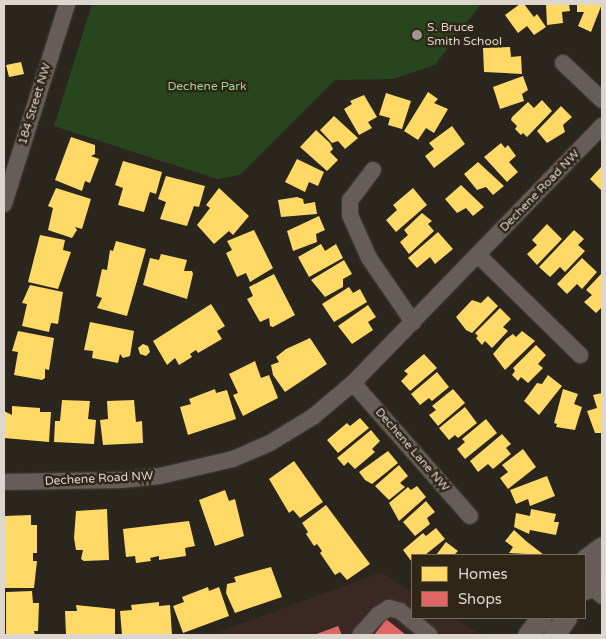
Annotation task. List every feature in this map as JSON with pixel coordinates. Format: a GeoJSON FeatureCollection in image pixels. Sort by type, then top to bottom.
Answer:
{"type":"FeatureCollection","features":[{"type":"Feature","properties":{"kind":"main road"},"geometry":{"type":"LineString","coordinates":[[590,588],[597,559]]}},
{"type":"Feature","properties":{"kind":"main road"},"geometry":{"type":"LineString","coordinates":[[528,635],[541,619]]}},
{"type":"Feature","properties":{"kind":"main road"},"geometry":{"type":"LineString","coordinates":[[554,635],[565,619]]}},
{"type":"Feature","properties":{"kind":"street","name":"184 Street NW"},"geometry":{"type":"LineString","coordinates":[[4,204],[67,4]]}},
{"type":"Feature","properties":{"kind":"street"},"geometry":{"type":"LineString","coordinates":[[563,63],[602,100]]}},
{"type":"Feature","properties":{"kind":"street","name":"Dechene Road NW"},"geometry":{"type":"LineString","coordinates":[[4,482],[122,480],[177,473],[233,459],[270,444],[314,416],[353,383],[602,126]]}},
{"type":"Feature","properties":{"kind":"street"},"geometry":{"type":"LineString","coordinates":[[373,170],[350,200],[350,215],[369,258],[413,322]]}},
{"type":"Feature","properties":{"kind":"street"},"geometry":{"type":"LineString","coordinates":[[478,255],[580,355]]}},
{"type":"Feature","properties":{"kind":"street","name":"Dechene Lane NW"},"geometry":{"type":"LineString","coordinates":[[353,383],[470,516]]}},
{"type":"Feature","properties":{"kind":"street"},"geometry":{"type":"LineString","coordinates":[[355,632],[389,608],[400,612],[424,633]]}},
{"type":"Feature","properties":{"kind":"shaded area"},"geometry":{"type":"Polygon","coordinates":[[[381,572],[411,591],[411,619],[456,619],[482,635],[211,635],[381,572]]]}},
{"type":"Feature","properties":{"kind":"green space","name":"Dechene Park"},"geometry":{"type":"Polygon","coordinates":[[[92,4],[481,4],[435,65],[393,79],[335,80],[240,175],[217,179],[54,126],[92,4]]]}},
{"type":"Feature","properties":{"kind":"building: Homes"},"geometry":{"type":"Polygon","coordinates":[[[520,4],[524,4],[534,17],[537,14],[546,27],[534,35],[527,26],[518,33],[505,15],[520,4]]]}},
{"type":"Feature","properties":{"kind":"building: Homes"},"geometry":{"type":"Polygon","coordinates":[[[546,4],[569,4],[570,11],[562,12],[563,23],[547,25],[546,4]]]}},
{"type":"Feature","properties":{"kind":"building: Homes"},"geometry":{"type":"Polygon","coordinates":[[[577,4],[602,4],[591,32],[578,26],[584,12],[577,12],[577,4]]]}},
{"type":"Feature","properties":{"kind":"building: Homes"},"geometry":{"type":"Polygon","coordinates":[[[510,47],[511,57],[521,56],[522,74],[484,72],[483,48],[510,47]]]}},
{"type":"Feature","properties":{"kind":"building: Homes"},"geometry":{"type":"Polygon","coordinates":[[[21,62],[24,74],[9,77],[6,65],[21,62]]]}},
{"type":"Feature","properties":{"kind":"building: Homes"},"geometry":{"type":"Polygon","coordinates":[[[523,76],[528,90],[522,94],[524,101],[500,109],[493,87],[523,76]]]}},
{"type":"Feature","properties":{"kind":"building: Homes"},"geometry":{"type":"Polygon","coordinates":[[[428,92],[438,99],[434,103],[448,109],[434,133],[426,128],[418,140],[404,131],[428,92]]]}},
{"type":"Feature","properties":{"kind":"building: Homes"},"geometry":{"type":"Polygon","coordinates":[[[386,93],[411,101],[402,129],[388,125],[390,118],[379,115],[386,93]]]}},
{"type":"Feature","properties":{"kind":"building: Homes"},"geometry":{"type":"Polygon","coordinates":[[[364,95],[377,117],[368,122],[372,128],[359,135],[344,109],[352,104],[350,101],[364,95]]]}},
{"type":"Feature","properties":{"kind":"building: Homes"},"geometry":{"type":"Polygon","coordinates":[[[542,100],[552,111],[527,137],[523,133],[521,135],[515,129],[517,126],[511,120],[512,117],[528,102],[534,108],[542,100]]]}},
{"type":"Feature","properties":{"kind":"building: Homes"},"geometry":{"type":"Polygon","coordinates":[[[561,106],[572,117],[563,125],[565,132],[547,143],[537,131],[561,106]]]}},
{"type":"Feature","properties":{"kind":"building: Homes"},"geometry":{"type":"Polygon","coordinates":[[[334,116],[358,138],[345,149],[338,141],[332,143],[320,130],[334,116]]]}},
{"type":"Feature","properties":{"kind":"building: Homes"},"geometry":{"type":"Polygon","coordinates":[[[452,126],[465,144],[434,168],[425,156],[434,149],[429,143],[452,126]]]}},
{"type":"Feature","properties":{"kind":"building: Homes"},"geometry":{"type":"Polygon","coordinates":[[[316,130],[330,143],[333,149],[330,152],[338,160],[327,171],[300,147],[316,130]]]}},
{"type":"Feature","properties":{"kind":"building: Homes"},"geometry":{"type":"Polygon","coordinates":[[[71,137],[95,145],[95,154],[91,156],[99,159],[90,183],[85,181],[82,191],[55,180],[71,137]]]}},
{"type":"Feature","properties":{"kind":"building: Homes"},"geometry":{"type":"Polygon","coordinates":[[[501,143],[505,148],[508,145],[516,156],[509,162],[518,172],[507,182],[484,157],[501,143]]]}},
{"type":"Feature","properties":{"kind":"building: Homes"},"geometry":{"type":"Polygon","coordinates":[[[297,159],[324,172],[318,186],[309,182],[305,192],[285,182],[297,159]]]}},
{"type":"Feature","properties":{"kind":"building: Homes"},"geometry":{"type":"Polygon","coordinates":[[[123,161],[162,172],[156,194],[150,192],[144,212],[118,205],[123,188],[115,185],[123,161]]]}},
{"type":"Feature","properties":{"kind":"building: Homes"},"geometry":{"type":"Polygon","coordinates":[[[478,162],[504,186],[493,195],[486,187],[477,190],[464,174],[478,162]]]}},
{"type":"Feature","properties":{"kind":"building: Homes"},"geometry":{"type":"Polygon","coordinates":[[[602,166],[602,191],[590,179],[602,166]]]}},
{"type":"Feature","properties":{"kind":"building: Homes"},"geometry":{"type":"Polygon","coordinates":[[[166,176],[205,186],[199,207],[194,206],[187,226],[160,219],[166,202],[158,199],[166,176]]]}},
{"type":"Feature","properties":{"kind":"building: Homes"},"geometry":{"type":"Polygon","coordinates":[[[461,185],[484,207],[473,216],[466,208],[457,213],[445,199],[461,185]]]}},
{"type":"Feature","properties":{"kind":"building: Homes"},"geometry":{"type":"Polygon","coordinates":[[[56,188],[91,199],[82,229],[75,227],[77,230],[72,238],[48,230],[53,208],[48,206],[56,188]]]}},
{"type":"Feature","properties":{"kind":"building: Homes"},"geometry":{"type":"Polygon","coordinates":[[[219,188],[249,216],[233,235],[229,231],[214,244],[197,225],[210,208],[206,205],[219,188]]]}},
{"type":"Feature","properties":{"kind":"building: Homes"},"geometry":{"type":"Polygon","coordinates":[[[413,188],[427,205],[396,232],[386,220],[397,210],[393,205],[413,188]]]}},
{"type":"Feature","properties":{"kind":"building: Homes"},"geometry":{"type":"Polygon","coordinates":[[[297,197],[303,199],[304,204],[315,202],[317,214],[281,217],[278,200],[297,197]]]}},
{"type":"Feature","properties":{"kind":"building: Homes"},"geometry":{"type":"Polygon","coordinates":[[[422,213],[432,221],[428,224],[434,231],[409,254],[400,242],[408,235],[404,230],[422,213]]]}},
{"type":"Feature","properties":{"kind":"building: Homes"},"geometry":{"type":"Polygon","coordinates":[[[319,216],[325,230],[316,234],[317,242],[293,251],[287,231],[319,216]]]}},
{"type":"Feature","properties":{"kind":"building: Homes"},"geometry":{"type":"Polygon","coordinates":[[[547,224],[562,239],[537,265],[527,254],[537,245],[532,240],[547,224]]]}},
{"type":"Feature","properties":{"kind":"building: Homes"},"geometry":{"type":"Polygon","coordinates":[[[254,230],[273,268],[250,282],[246,273],[237,277],[226,253],[232,250],[227,241],[254,230]]]}},
{"type":"Feature","properties":{"kind":"building: Homes"},"geometry":{"type":"Polygon","coordinates":[[[574,230],[584,239],[578,245],[585,251],[565,272],[560,267],[550,277],[539,267],[574,230]]]}},
{"type":"Feature","properties":{"kind":"building: Homes"},"geometry":{"type":"Polygon","coordinates":[[[438,232],[453,249],[435,264],[430,257],[417,268],[408,258],[438,232]]]}},
{"type":"Feature","properties":{"kind":"building: Homes"},"geometry":{"type":"Polygon","coordinates":[[[40,235],[65,240],[63,250],[71,252],[58,289],[28,282],[40,235]]]}},
{"type":"Feature","properties":{"kind":"building: Homes"},"geometry":{"type":"Polygon","coordinates":[[[116,241],[146,249],[127,316],[97,308],[102,298],[96,296],[102,269],[107,270],[110,250],[113,251],[116,241]]]}},
{"type":"Feature","properties":{"kind":"building: Homes"},"geometry":{"type":"Polygon","coordinates":[[[321,244],[325,251],[336,244],[343,258],[309,277],[298,257],[321,244]]]}},
{"type":"Feature","properties":{"kind":"building: Homes"},"geometry":{"type":"Polygon","coordinates":[[[161,254],[187,260],[184,271],[192,271],[193,274],[187,299],[143,285],[150,258],[159,260],[161,254]]]}},
{"type":"Feature","properties":{"kind":"building: Homes"},"geometry":{"type":"Polygon","coordinates":[[[582,258],[597,272],[582,289],[577,284],[567,294],[557,284],[582,258]]]}},
{"type":"Feature","properties":{"kind":"building: Homes"},"geometry":{"type":"Polygon","coordinates":[[[344,260],[352,274],[343,279],[343,287],[325,297],[311,280],[344,260]]]}},
{"type":"Feature","properties":{"kind":"building: Homes"},"geometry":{"type":"Polygon","coordinates":[[[602,273],[602,307],[596,313],[584,302],[592,295],[586,290],[602,273]]]}},
{"type":"Feature","properties":{"kind":"building: Homes"},"geometry":{"type":"Polygon","coordinates":[[[274,274],[295,315],[273,327],[270,326],[269,318],[260,322],[247,299],[253,296],[249,287],[274,274]]]}},
{"type":"Feature","properties":{"kind":"building: Homes"},"geometry":{"type":"Polygon","coordinates":[[[30,285],[63,292],[58,324],[51,323],[49,332],[22,326],[27,304],[22,303],[30,285]]]}},
{"type":"Feature","properties":{"kind":"building: Homes"},"geometry":{"type":"Polygon","coordinates":[[[349,287],[353,293],[360,289],[367,302],[334,322],[322,304],[349,287]]]}},
{"type":"Feature","properties":{"kind":"building: Homes"},"geometry":{"type":"Polygon","coordinates":[[[488,296],[498,306],[472,333],[466,330],[456,317],[472,300],[481,303],[488,296]]]}},
{"type":"Feature","properties":{"kind":"building: Homes"},"geometry":{"type":"Polygon","coordinates":[[[211,304],[225,326],[217,331],[222,339],[198,353],[196,350],[190,354],[192,357],[179,365],[175,358],[167,365],[153,341],[211,304]]]}},
{"type":"Feature","properties":{"kind":"building: Homes"},"geometry":{"type":"Polygon","coordinates":[[[368,305],[376,317],[368,322],[373,330],[352,344],[338,326],[368,305]]]}},
{"type":"Feature","properties":{"kind":"building: Homes"},"geometry":{"type":"Polygon","coordinates":[[[500,308],[511,319],[503,327],[508,331],[492,348],[485,341],[482,345],[476,338],[478,336],[475,333],[500,308]]]}},
{"type":"Feature","properties":{"kind":"building: Homes"},"geometry":{"type":"Polygon","coordinates":[[[90,322],[134,331],[130,356],[123,358],[120,354],[118,363],[92,358],[93,351],[84,350],[90,322]]]}},
{"type":"Feature","properties":{"kind":"building: Homes"},"geometry":{"type":"Polygon","coordinates":[[[18,331],[54,338],[49,370],[45,369],[45,378],[42,380],[14,375],[18,352],[12,351],[18,331]]]}},
{"type":"Feature","properties":{"kind":"building: Homes"},"geometry":{"type":"Polygon","coordinates":[[[522,331],[535,341],[505,370],[493,354],[506,339],[513,334],[516,337],[522,331]]]}},
{"type":"Feature","properties":{"kind":"building: Homes"},"geometry":{"type":"Polygon","coordinates":[[[310,338],[327,364],[285,392],[273,375],[271,365],[279,362],[276,357],[286,349],[310,338]]]}},
{"type":"Feature","properties":{"kind":"building: Homes"},"geometry":{"type":"Polygon","coordinates":[[[143,344],[148,346],[150,352],[146,356],[140,354],[138,348],[143,344]]]}},
{"type":"Feature","properties":{"kind":"building: Homes"},"geometry":{"type":"Polygon","coordinates":[[[536,345],[546,355],[538,364],[543,368],[528,383],[521,377],[518,381],[512,375],[515,371],[513,368],[536,345]]]}},
{"type":"Feature","properties":{"kind":"building: Homes"},"geometry":{"type":"Polygon","coordinates":[[[424,354],[437,368],[410,391],[401,381],[408,374],[404,371],[424,354]]]}},
{"type":"Feature","properties":{"kind":"building: Homes"},"geometry":{"type":"Polygon","coordinates":[[[255,361],[261,378],[269,375],[278,398],[243,416],[233,395],[238,393],[229,374],[255,361]]]}},
{"type":"Feature","properties":{"kind":"building: Homes"},"geometry":{"type":"Polygon","coordinates":[[[437,372],[449,387],[432,401],[429,398],[420,405],[411,394],[437,372]]]}},
{"type":"Feature","properties":{"kind":"building: Homes"},"geometry":{"type":"Polygon","coordinates":[[[548,375],[562,386],[539,415],[524,401],[537,383],[542,384],[548,375]]]}},
{"type":"Feature","properties":{"kind":"building: Homes"},"geometry":{"type":"Polygon","coordinates":[[[215,389],[216,393],[227,390],[236,419],[188,435],[180,407],[191,404],[189,399],[215,389]]]}},
{"type":"Feature","properties":{"kind":"building: Homes"},"geometry":{"type":"Polygon","coordinates":[[[453,389],[465,403],[438,426],[429,415],[436,410],[432,406],[453,389]]]}},
{"type":"Feature","properties":{"kind":"building: Homes"},"geometry":{"type":"Polygon","coordinates":[[[563,389],[578,394],[574,404],[582,407],[575,430],[556,427],[557,424],[554,423],[563,389]]]}},
{"type":"Feature","properties":{"kind":"building: Homes"},"geometry":{"type":"Polygon","coordinates":[[[602,393],[602,433],[595,433],[587,411],[597,408],[593,395],[602,393]]]}},
{"type":"Feature","properties":{"kind":"building: Homes"},"geometry":{"type":"Polygon","coordinates":[[[62,400],[90,401],[88,419],[96,420],[94,444],[54,442],[55,421],[60,421],[62,400]]]}},
{"type":"Feature","properties":{"kind":"building: Homes"},"geometry":{"type":"Polygon","coordinates":[[[134,400],[136,422],[142,421],[143,443],[103,445],[100,420],[108,419],[107,401],[134,400]]]}},
{"type":"Feature","properties":{"kind":"building: Homes"},"geometry":{"type":"Polygon","coordinates":[[[12,406],[40,408],[40,412],[51,412],[49,442],[4,438],[4,411],[12,415],[12,406]]]}},
{"type":"Feature","properties":{"kind":"building: Homes"},"geometry":{"type":"Polygon","coordinates":[[[465,407],[477,423],[458,438],[455,435],[449,440],[439,428],[465,407]]]}},
{"type":"Feature","properties":{"kind":"building: Homes"},"geometry":{"type":"Polygon","coordinates":[[[360,418],[369,428],[338,453],[327,440],[347,423],[350,426],[360,418]]]}},
{"type":"Feature","properties":{"kind":"building: Homes"},"geometry":{"type":"Polygon","coordinates":[[[486,419],[497,433],[465,459],[457,449],[465,442],[462,439],[486,419]]]}},
{"type":"Feature","properties":{"kind":"building: Homes"},"geometry":{"type":"Polygon","coordinates":[[[371,430],[380,441],[372,449],[375,452],[355,469],[348,462],[344,466],[337,458],[371,430]]]}},
{"type":"Feature","properties":{"kind":"building: Homes"},"geometry":{"type":"Polygon","coordinates":[[[502,434],[511,444],[506,448],[511,454],[493,469],[488,464],[478,472],[470,461],[502,434]]]}},
{"type":"Feature","properties":{"kind":"building: Homes"},"geometry":{"type":"Polygon","coordinates":[[[523,449],[536,467],[508,489],[500,478],[508,472],[502,465],[523,449]]]}},
{"type":"Feature","properties":{"kind":"building: Homes"},"geometry":{"type":"Polygon","coordinates":[[[388,451],[398,463],[372,484],[365,480],[359,472],[388,451]]]}},
{"type":"Feature","properties":{"kind":"building: Homes"},"geometry":{"type":"Polygon","coordinates":[[[294,461],[323,502],[300,518],[293,510],[289,513],[269,479],[294,461]]]}},
{"type":"Feature","properties":{"kind":"building: Homes"},"geometry":{"type":"Polygon","coordinates":[[[399,465],[408,476],[400,483],[405,487],[389,500],[375,486],[399,465]]]}},
{"type":"Feature","properties":{"kind":"building: Homes"},"geometry":{"type":"Polygon","coordinates":[[[547,476],[555,496],[530,506],[528,499],[516,504],[510,490],[547,476]]]}},
{"type":"Feature","properties":{"kind":"building: Homes"},"geometry":{"type":"Polygon","coordinates":[[[417,486],[426,497],[399,521],[389,503],[408,487],[411,490],[417,486]]]}},
{"type":"Feature","properties":{"kind":"building: Homes"},"geometry":{"type":"Polygon","coordinates":[[[225,490],[229,501],[235,499],[244,536],[215,546],[199,500],[225,490]]]}},
{"type":"Feature","properties":{"kind":"building: Homes"},"geometry":{"type":"Polygon","coordinates":[[[426,501],[435,512],[427,518],[430,524],[415,536],[403,522],[426,501]]]}},
{"type":"Feature","properties":{"kind":"building: Homes"},"geometry":{"type":"Polygon","coordinates":[[[326,505],[370,564],[347,580],[340,572],[335,575],[320,553],[322,551],[317,544],[314,546],[306,534],[308,532],[302,523],[326,505]]]}},
{"type":"Feature","properties":{"kind":"building: Homes"},"geometry":{"type":"Polygon","coordinates":[[[107,509],[109,560],[84,561],[81,559],[83,550],[76,550],[74,538],[76,511],[107,509]]]}},
{"type":"Feature","properties":{"kind":"building: Homes"},"geometry":{"type":"Polygon","coordinates":[[[531,509],[556,514],[554,522],[559,522],[556,535],[530,530],[529,534],[514,527],[516,513],[530,516],[531,509]]]}},
{"type":"Feature","properties":{"kind":"building: Homes"},"geometry":{"type":"Polygon","coordinates":[[[31,515],[31,525],[37,525],[37,553],[33,553],[33,561],[37,561],[34,588],[4,588],[4,516],[31,515]]]}},
{"type":"Feature","properties":{"kind":"building: Homes"},"geometry":{"type":"Polygon","coordinates":[[[189,521],[195,546],[185,548],[186,556],[159,560],[159,556],[150,558],[151,561],[136,563],[135,556],[126,557],[123,529],[189,521]]]}},
{"type":"Feature","properties":{"kind":"building: Homes"},"geometry":{"type":"Polygon","coordinates":[[[436,528],[445,539],[426,554],[411,554],[411,561],[403,550],[423,533],[426,536],[436,528]]]}},
{"type":"Feature","properties":{"kind":"building: Homes"},"geometry":{"type":"Polygon","coordinates":[[[514,530],[543,554],[509,553],[513,547],[505,541],[514,530]]]}},
{"type":"Feature","properties":{"kind":"building: Homes"},"geometry":{"type":"Polygon","coordinates":[[[446,542],[458,551],[455,554],[437,554],[446,542]]]}},
{"type":"Feature","properties":{"kind":"building: Homes"},"geometry":{"type":"Polygon","coordinates":[[[271,567],[282,597],[235,613],[226,593],[227,584],[236,582],[234,577],[271,567]]]}},
{"type":"Feature","properties":{"kind":"building: Homes"},"geometry":{"type":"Polygon","coordinates":[[[208,587],[209,591],[219,587],[229,616],[183,633],[173,606],[184,602],[182,597],[208,587]]]}},
{"type":"Feature","properties":{"kind":"building: Homes"},"geometry":{"type":"Polygon","coordinates":[[[32,591],[33,603],[39,603],[38,631],[34,631],[35,635],[6,635],[6,592],[32,591]]]}},
{"type":"Feature","properties":{"kind":"building: Homes"},"geometry":{"type":"Polygon","coordinates":[[[159,602],[159,606],[170,605],[172,635],[122,635],[120,611],[132,610],[131,605],[159,602]]]}},
{"type":"Feature","properties":{"kind":"building: Homes"},"geometry":{"type":"Polygon","coordinates":[[[76,605],[115,609],[115,635],[66,635],[65,611],[77,611],[76,605]]]}},
{"type":"Feature","properties":{"kind":"building: Shops"},"geometry":{"type":"Polygon","coordinates":[[[386,619],[406,635],[374,635],[386,619]]]}},
{"type":"Feature","properties":{"kind":"building: Shops"},"geometry":{"type":"Polygon","coordinates":[[[338,626],[342,635],[314,635],[338,626]]]}},
{"type":"Feature","properties":{"kind":"place","name":"S. Bruce Smith School"},"geometry":{"type":"Point","coordinates":[417,35]}}]}
